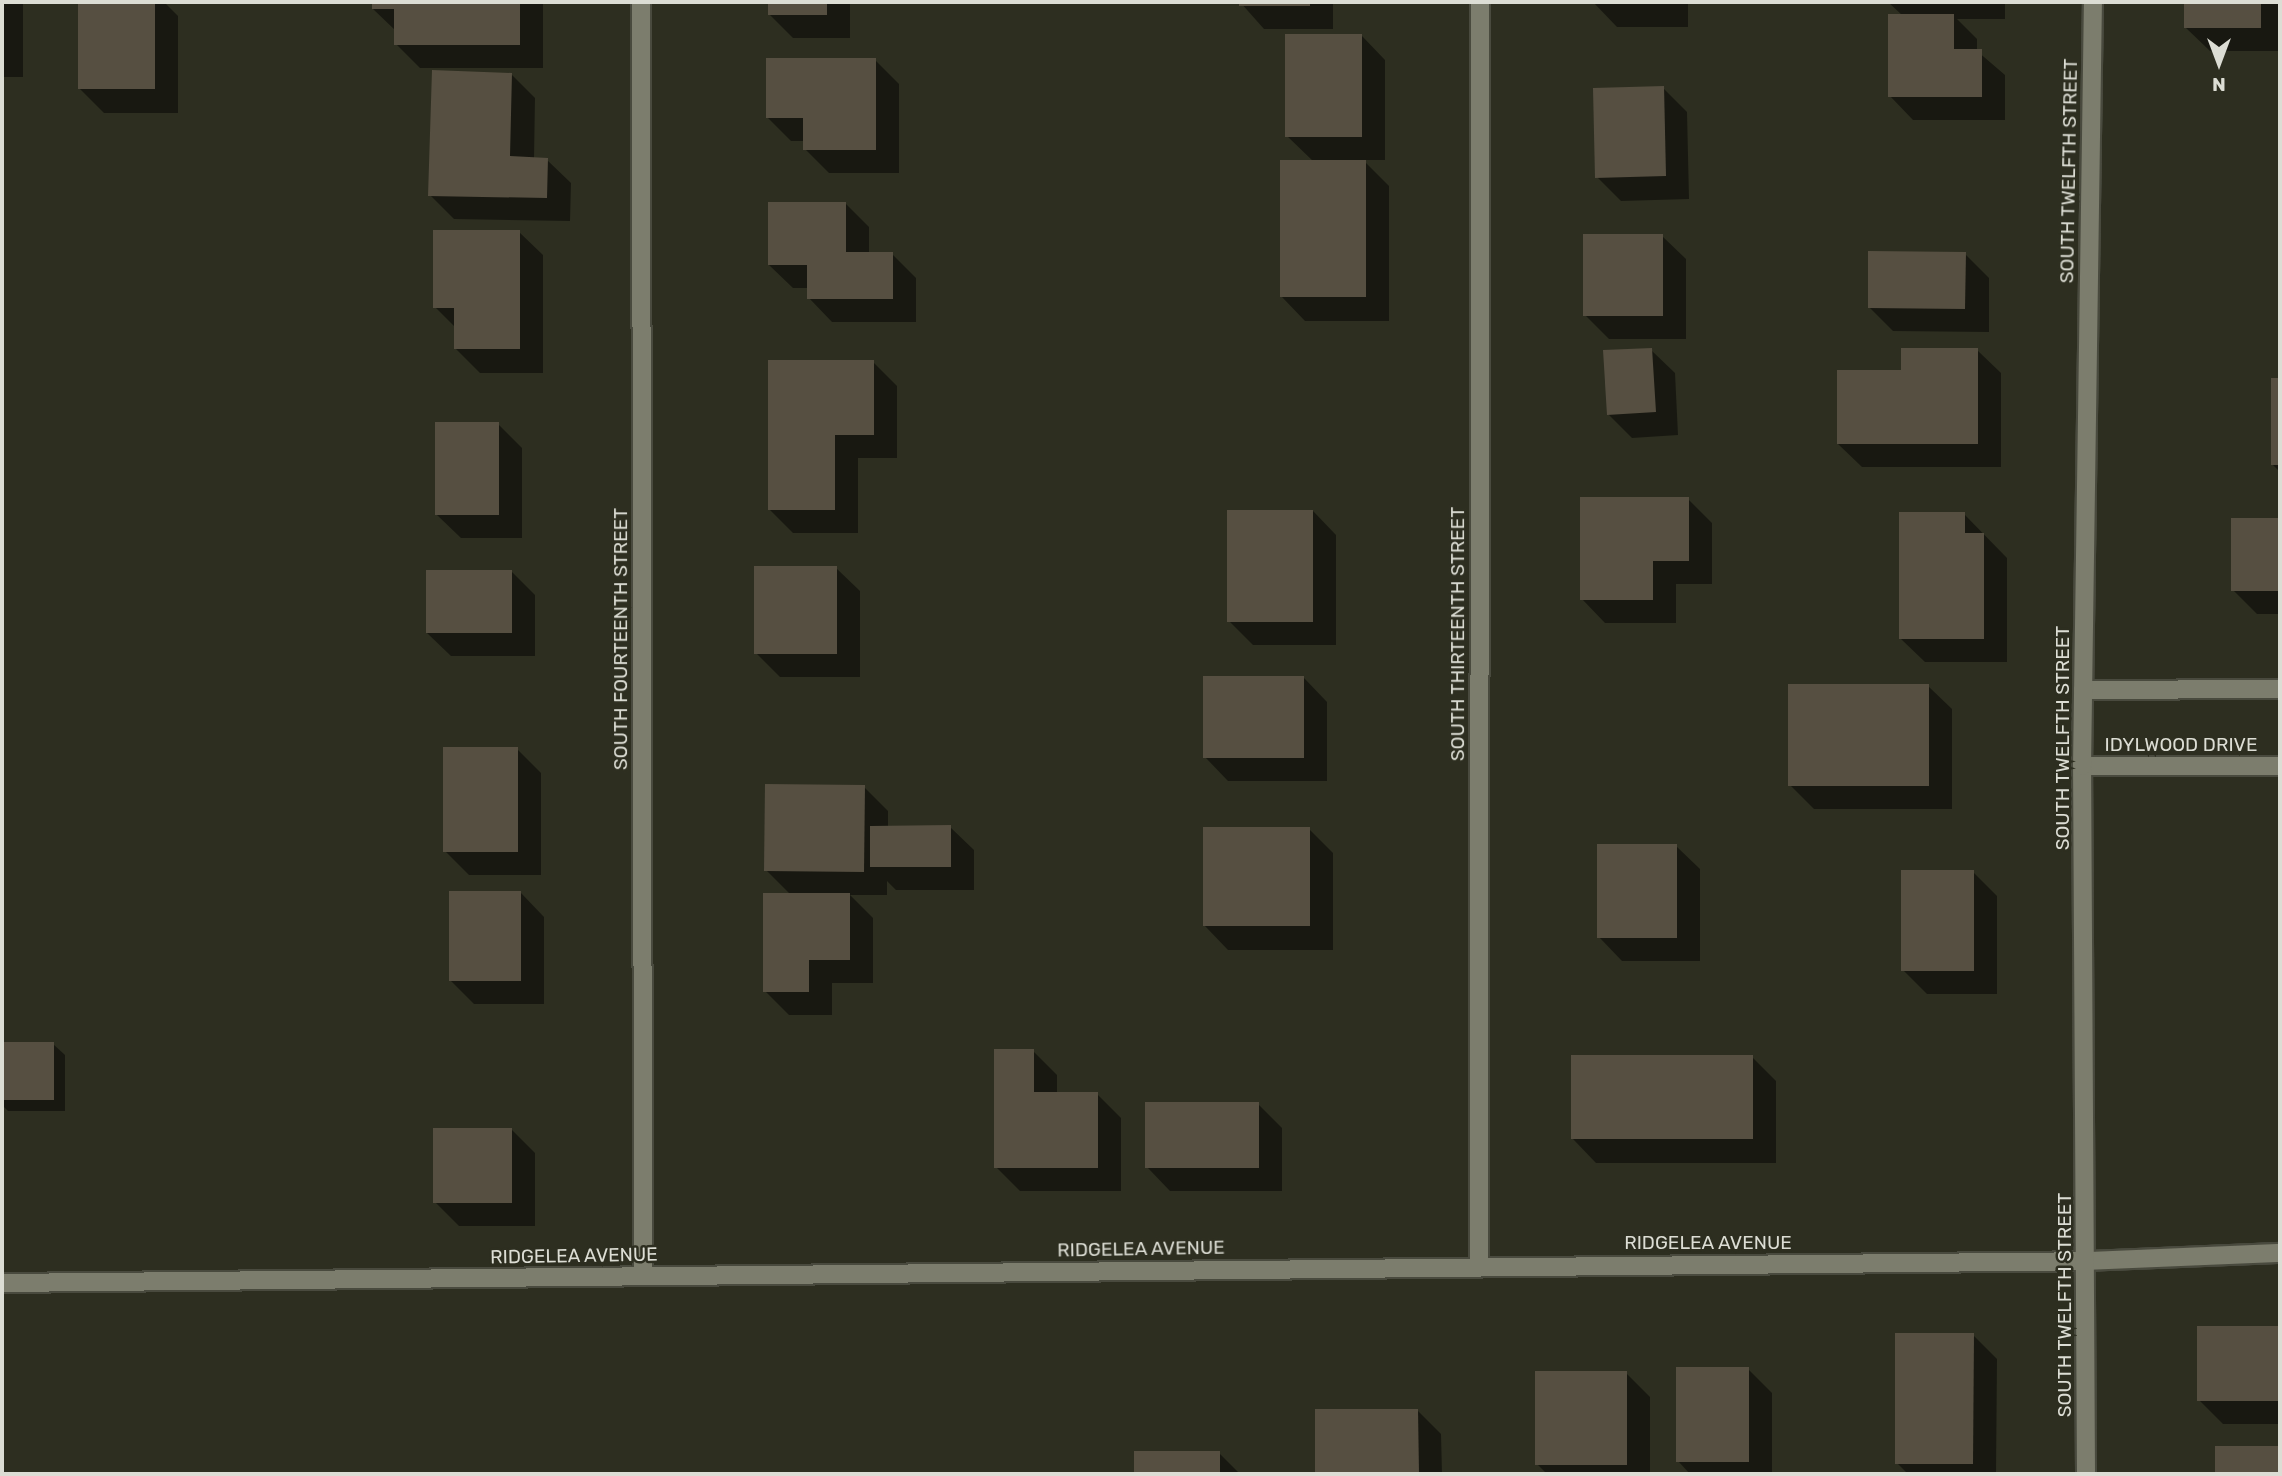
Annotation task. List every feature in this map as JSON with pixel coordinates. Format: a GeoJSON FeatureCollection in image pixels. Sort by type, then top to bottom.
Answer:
{"type":"FeatureCollection","features":[{"type":"Feature","properties":{"kind":"street","name":"SOUTH FOURTEENTH STREET"},"geometry":{"type":"LineString","coordinates":[[641,2],[643,1276]]}},
{"type":"Feature","properties":{"kind":"street","name":"SOUTH THIRTEENTH STREET"},"geometry":{"type":"LineString","coordinates":[[1479,1266],[1480,2]]}},
{"type":"Feature","properties":{"kind":"street","name":"SOUTH TWELFTH STREET"},"geometry":{"type":"LineString","coordinates":[[2086,1474],[2087,1261],[2082,766],[2092,2]]}},
{"type":"Feature","properties":{"kind":"street"},"geometry":{"type":"LineString","coordinates":[[2083,690],[2280,688]]}},
{"type":"Feature","properties":{"kind":"street","name":"IDYLWOOD DRIVE"},"geometry":{"type":"LineString","coordinates":[[2082,766],[2280,766]]}},
{"type":"Feature","properties":{"kind":"street","name":"RIDGELEA AVENUE"},"geometry":{"type":"LineString","coordinates":[[2,1283],[2087,1261],[2280,1253]]}},
{"type":"Feature","properties":{"kind":"building"},"geometry":{"type":"Polygon","coordinates":[[[78,2],[155,2],[155,89],[78,89],[78,2]]]}},
{"type":"Feature","properties":{"kind":"building"},"geometry":{"type":"Polygon","coordinates":[[[372,2],[520,2],[520,45],[394,45],[394,9],[372,9],[372,2]]]}},
{"type":"Feature","properties":{"kind":"building"},"geometry":{"type":"Polygon","coordinates":[[[768,2],[827,2],[827,15],[768,15],[768,2]]]}},
{"type":"Feature","properties":{"kind":"building"},"geometry":{"type":"Polygon","coordinates":[[[1239,2],[1310,2],[1310,6],[1239,6],[1239,2]]]}},
{"type":"Feature","properties":{"kind":"building"},"geometry":{"type":"Polygon","coordinates":[[[2184,2],[2261,2],[2261,28],[2184,28],[2184,2]]]}},
{"type":"Feature","properties":{"kind":"building"},"geometry":{"type":"Polygon","coordinates":[[[1888,14],[1954,14],[1954,49],[1982,49],[1982,97],[1888,97],[1888,14]]]}},
{"type":"Feature","properties":{"kind":"building"},"geometry":{"type":"Polygon","coordinates":[[[1285,34],[1362,34],[1362,137],[1285,137],[1285,34]]]}},
{"type":"Feature","properties":{"kind":"building"},"geometry":{"type":"Polygon","coordinates":[[[766,58],[876,58],[876,150],[803,150],[803,118],[766,118],[766,58]]]}},
{"type":"Feature","properties":{"kind":"building"},"geometry":{"type":"Polygon","coordinates":[[[432,70],[512,73],[510,156],[548,158],[547,198],[428,196],[432,70]]]}},
{"type":"Feature","properties":{"kind":"building"},"geometry":{"type":"Polygon","coordinates":[[[1664,86],[1666,176],[1595,178],[1593,88],[1664,86]]]}},
{"type":"Feature","properties":{"kind":"building"},"geometry":{"type":"Polygon","coordinates":[[[1280,160],[1366,160],[1366,297],[1280,297],[1280,160]]]}},
{"type":"Feature","properties":{"kind":"building"},"geometry":{"type":"Polygon","coordinates":[[[768,202],[846,202],[846,252],[893,252],[893,299],[807,299],[807,265],[768,265],[768,202]]]}},
{"type":"Feature","properties":{"kind":"building"},"geometry":{"type":"Polygon","coordinates":[[[433,230],[520,230],[520,349],[454,349],[454,308],[433,308],[433,230]]]}},
{"type":"Feature","properties":{"kind":"building"},"geometry":{"type":"Polygon","coordinates":[[[1583,234],[1663,234],[1663,316],[1583,316],[1583,234]]]}},
{"type":"Feature","properties":{"kind":"building"},"geometry":{"type":"Polygon","coordinates":[[[1868,251],[1966,252],[1965,309],[1868,308],[1868,251]]]}},
{"type":"Feature","properties":{"kind":"building"},"geometry":{"type":"Polygon","coordinates":[[[1652,348],[1656,412],[1607,415],[1603,350],[1652,348]]]}},
{"type":"Feature","properties":{"kind":"building"},"geometry":{"type":"Polygon","coordinates":[[[1901,348],[1978,348],[1978,444],[1837,444],[1837,370],[1901,370],[1901,348]]]}},
{"type":"Feature","properties":{"kind":"building"},"geometry":{"type":"Polygon","coordinates":[[[768,360],[874,360],[874,435],[835,435],[835,510],[768,510],[768,360]]]}},
{"type":"Feature","properties":{"kind":"building"},"geometry":{"type":"Polygon","coordinates":[[[2271,378],[2280,378],[2280,465],[2271,465],[2271,378]]]}},
{"type":"Feature","properties":{"kind":"building"},"geometry":{"type":"Polygon","coordinates":[[[435,422],[499,422],[499,515],[435,515],[435,422]]]}},
{"type":"Feature","properties":{"kind":"building"},"geometry":{"type":"Polygon","coordinates":[[[1580,497],[1689,497],[1689,561],[1653,561],[1653,600],[1580,600],[1580,497]]]}},
{"type":"Feature","properties":{"kind":"building"},"geometry":{"type":"Polygon","coordinates":[[[1227,510],[1313,510],[1313,622],[1227,622],[1227,510]]]}},
{"type":"Feature","properties":{"kind":"building"},"geometry":{"type":"Polygon","coordinates":[[[1899,512],[1965,512],[1965,533],[1984,533],[1984,639],[1899,639],[1899,512]]]}},
{"type":"Feature","properties":{"kind":"building"},"geometry":{"type":"Polygon","coordinates":[[[2231,518],[2280,518],[2280,591],[2231,591],[2231,518]]]}},
{"type":"Feature","properties":{"kind":"building"},"geometry":{"type":"Polygon","coordinates":[[[754,566],[837,566],[837,654],[754,654],[754,566]]]}},
{"type":"Feature","properties":{"kind":"building"},"geometry":{"type":"Polygon","coordinates":[[[426,570],[512,570],[512,633],[426,633],[426,570]]]}},
{"type":"Feature","properties":{"kind":"building"},"geometry":{"type":"Polygon","coordinates":[[[1203,676],[1304,676],[1304,758],[1203,758],[1203,676]]]}},
{"type":"Feature","properties":{"kind":"building"},"geometry":{"type":"Polygon","coordinates":[[[1788,684],[1929,684],[1929,786],[1788,786],[1788,684]]]}},
{"type":"Feature","properties":{"kind":"building"},"geometry":{"type":"Polygon","coordinates":[[[443,747],[518,747],[518,852],[443,852],[443,747]]]}},
{"type":"Feature","properties":{"kind":"building"},"geometry":{"type":"Polygon","coordinates":[[[765,784],[865,785],[864,872],[764,871],[765,784]]]}},
{"type":"Feature","properties":{"kind":"building"},"geometry":{"type":"Polygon","coordinates":[[[951,825],[951,867],[870,867],[870,826],[951,825]]]}},
{"type":"Feature","properties":{"kind":"building"},"geometry":{"type":"Polygon","coordinates":[[[1203,827],[1310,827],[1310,926],[1203,926],[1203,827]]]}},
{"type":"Feature","properties":{"kind":"building"},"geometry":{"type":"Polygon","coordinates":[[[1597,844],[1677,844],[1677,938],[1597,938],[1597,844]]]}},
{"type":"Feature","properties":{"kind":"building"},"geometry":{"type":"Polygon","coordinates":[[[1901,870],[1974,870],[1974,971],[1901,971],[1901,870]]]}},
{"type":"Feature","properties":{"kind":"building"},"geometry":{"type":"Polygon","coordinates":[[[449,891],[521,891],[521,981],[449,981],[449,891]]]}},
{"type":"Feature","properties":{"kind":"building"},"geometry":{"type":"Polygon","coordinates":[[[763,893],[850,893],[850,960],[809,960],[809,992],[763,992],[763,893]]]}},
{"type":"Feature","properties":{"kind":"building"},"geometry":{"type":"Polygon","coordinates":[[[2,1042],[54,1042],[54,1100],[2,1100],[2,1042]]]}},
{"type":"Feature","properties":{"kind":"building"},"geometry":{"type":"Polygon","coordinates":[[[994,1049],[1034,1049],[1034,1092],[1098,1092],[1098,1168],[994,1168],[994,1049]]]}},
{"type":"Feature","properties":{"kind":"building"},"geometry":{"type":"Polygon","coordinates":[[[1571,1055],[1753,1055],[1753,1139],[1571,1139],[1571,1055]]]}},
{"type":"Feature","properties":{"kind":"building"},"geometry":{"type":"Polygon","coordinates":[[[1145,1102],[1259,1102],[1259,1168],[1145,1168],[1145,1102]]]}},
{"type":"Feature","properties":{"kind":"building"},"geometry":{"type":"Polygon","coordinates":[[[433,1128],[512,1128],[512,1203],[433,1203],[433,1128]]]}},
{"type":"Feature","properties":{"kind":"building"},"geometry":{"type":"Polygon","coordinates":[[[2197,1326],[2280,1326],[2280,1401],[2197,1401],[2197,1326]]]}},
{"type":"Feature","properties":{"kind":"building"},"geometry":{"type":"Polygon","coordinates":[[[1895,1333],[1974,1333],[1973,1464],[1895,1464],[1895,1333]]]}},
{"type":"Feature","properties":{"kind":"building"},"geometry":{"type":"Polygon","coordinates":[[[1676,1367],[1749,1367],[1749,1462],[1676,1462],[1676,1367]]]}},
{"type":"Feature","properties":{"kind":"building"},"geometry":{"type":"Polygon","coordinates":[[[1535,1371],[1627,1371],[1627,1465],[1535,1465],[1535,1371]]]}},
{"type":"Feature","properties":{"kind":"building"},"geometry":{"type":"Polygon","coordinates":[[[1315,1409],[1418,1409],[1419,1474],[1315,1474],[1315,1409]]]}},
{"type":"Feature","properties":{"kind":"building"},"geometry":{"type":"Polygon","coordinates":[[[2215,1446],[2280,1446],[2280,1474],[2215,1474],[2215,1446]]]}},
{"type":"Feature","properties":{"kind":"building"},"geometry":{"type":"Polygon","coordinates":[[[1134,1451],[1220,1451],[1220,1474],[1134,1474],[1134,1451]]]}}]}
